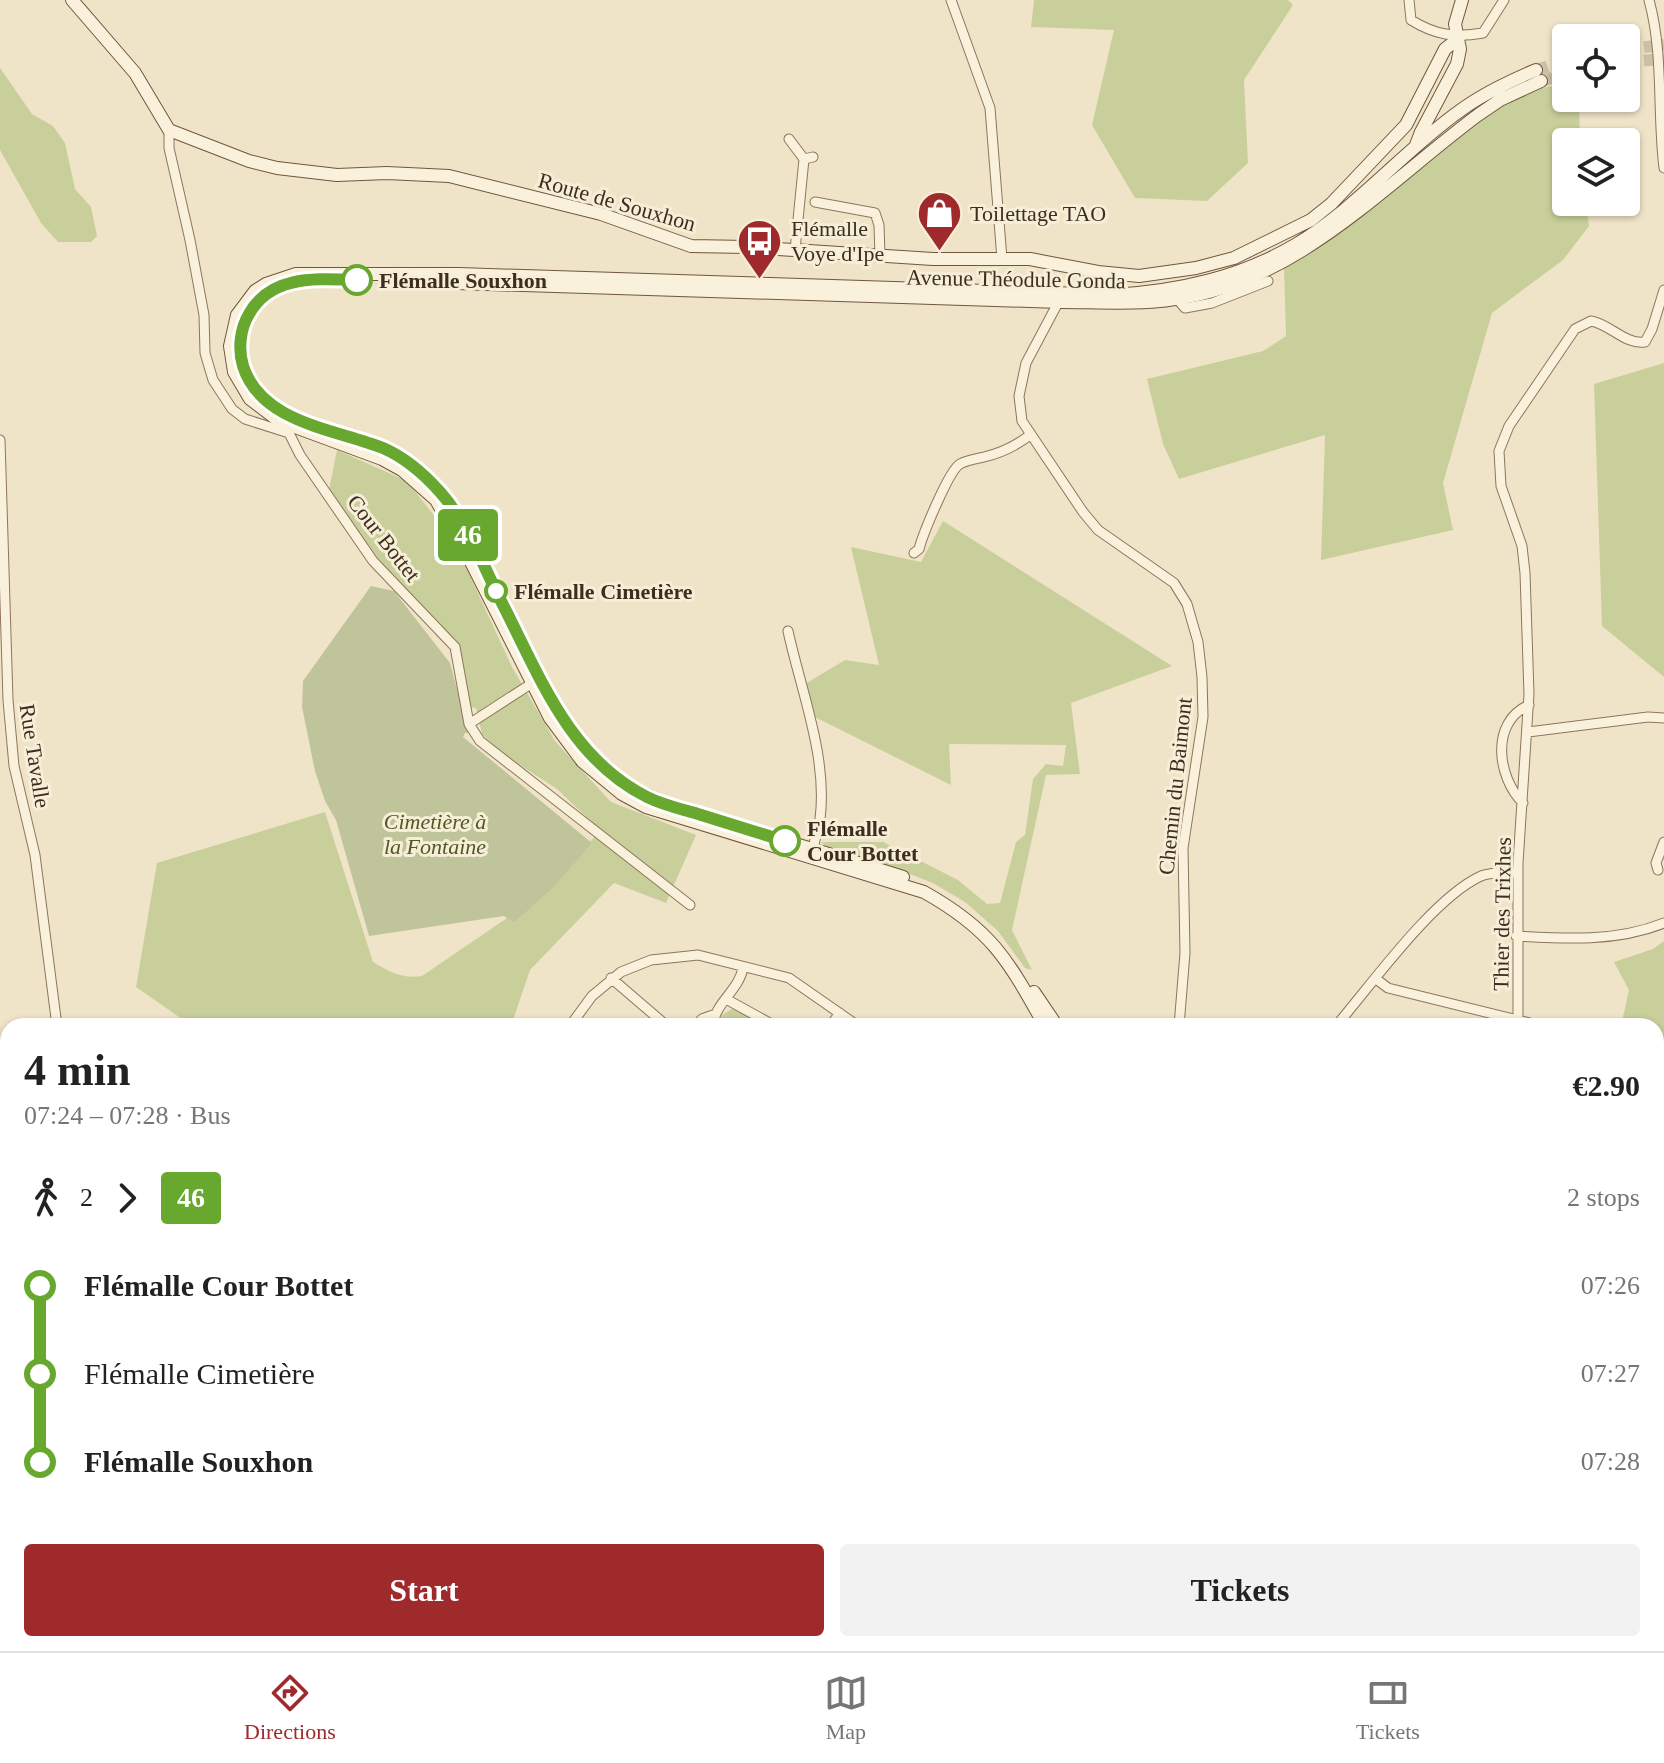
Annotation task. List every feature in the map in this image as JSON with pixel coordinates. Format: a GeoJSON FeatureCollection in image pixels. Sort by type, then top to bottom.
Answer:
{"type":"FeatureCollection","features":[{"type":"Feature","properties":{"kind":"main road"},"geometry":{"type":"LineString","coordinates":[[72,0],[135,73],[169,130]]}},
{"type":"Feature","properties":{"kind":"main road"},"geometry":{"type":"LineString","coordinates":[[1416,147],[1457,64],[1460,43],[1455,24],[1462,0]]}},
{"type":"Feature","properties":{"kind":"main road","name":"Route de Souxhon"},"geometry":{"type":"LineString","coordinates":[[169,130],[249,161],[277,168],[337,175],[387,173],[449,176],[601,214],[664,239],[691,246],[933,259],[1035,259],[1089,271],[1139,276],[1196,268],[1234,258],[1311,220],[1331,204],[1406,125],[1445,49],[1460,43]]}},
{"type":"Feature","properties":{"kind":"main road","name":"Avenue Théodule Gonda"},"geometry":{"type":"LineString","coordinates":[[1040,1018],[1016,973],[1000,951],[950,906],[906,885],[648,797],[628,786],[590,755],[536,681],[458,517],[425,475],[385,449],[283,412],[266,402],[244,370],[240,347],[246,318],[263,296],[284,284],[313,279],[1146,302],[1246,280],[1282,262],[1321,239],[1478,115],[1538,76],[1510,81],[1461,109],[1296,244],[1250,268],[1177,294]]}},
{"type":"Feature","properties":{"kind":"main road"},"geometry":{"type":"LineString","coordinates":[[1331,204],[1357,197]]}},
{"type":"Feature","properties":{"kind":"main road","name":"Avenue Théodule Gonda"},"geometry":{"type":"LineString","coordinates":[[812,854],[905,877],[953,901],[976,918],[1005,949],[1052,1018]]}},
{"type":"Feature","properties":{"kind":"street"},"geometry":{"type":"LineString","coordinates":[[951,0],[990,108],[1002,259]]}},
{"type":"Feature","properties":{"kind":"street"},"geometry":{"type":"LineString","coordinates":[[1409,0],[1411,20],[1460,43],[1483,33],[1504,0]]}},
{"type":"Feature","properties":{"kind":"street"},"geometry":{"type":"LineString","coordinates":[[1649,0],[1655,20],[1660,70],[1659,122],[1664,168]]}},
{"type":"Feature","properties":{"kind":"street","name":"Cour Bottet"},"geometry":{"type":"LineString","coordinates":[[169,130],[169,148],[204,315],[205,353],[213,380],[232,409],[245,419],[289,433],[300,455],[373,561],[455,647],[469,724]]}},
{"type":"Feature","properties":{"kind":"street"},"geometry":{"type":"LineString","coordinates":[[789,139],[808,158],[795,250]]}},
{"type":"Feature","properties":{"kind":"street"},"geometry":{"type":"LineString","coordinates":[[815,202],[875,213],[879,225],[880,256]]}},
{"type":"Feature","properties":{"kind":"street","name":"Avenue Théodule Gonda"},"geometry":{"type":"LineString","coordinates":[[1177,294],[1185,308],[1203,306],[1268,281]]}},
{"type":"Feature","properties":{"kind":"street","name":"Thier des Trixhes"},"geometry":{"type":"LineString","coordinates":[[1518,1018],[1517,872],[1529,705],[1524,557],[1501,486],[1498,464],[1501,442],[1514,417],[1575,329],[1591,321],[1605,325],[1630,340],[1645,342],[1664,290]]}},
{"type":"Feature","properties":{"kind":"street","name":"Chemin du Baimont"},"geometry":{"type":"LineString","coordinates":[[1060,298],[1032,347],[1023,373],[1019,404],[1022,421],[1093,524],[1109,539],[1170,579],[1183,596],[1193,620],[1202,677],[1203,717],[1183,848],[1185,953],[1180,1018]]}},
{"type":"Feature","properties":{"kind":"street"},"geometry":{"type":"LineString","coordinates":[[914,553],[919,549],[931,515],[955,467],[1010,448],[1030,435]]}},
{"type":"Feature","properties":{"kind":"street","name":"Rue Tavalle"},"geometry":{"type":"LineString","coordinates":[[0,440],[8,700],[14,766],[40,886],[56,1018]]}},
{"type":"Feature","properties":{"kind":"street"},"geometry":{"type":"LineString","coordinates":[[788,631],[800,687],[817,741],[820,819],[812,854]]}},
{"type":"Feature","properties":{"kind":"street"},"geometry":{"type":"LineString","coordinates":[[536,681],[469,724],[484,745],[690,905]]}},
{"type":"Feature","properties":{"kind":"street"},"geometry":{"type":"LineString","coordinates":[[1523,803],[1516,796],[1509,778],[1501,757],[1500,743],[1511,718],[1529,705]]}},
{"type":"Feature","properties":{"kind":"street"},"geometry":{"type":"LineString","coordinates":[[1528,732],[1648,717],[1664,718]]}},
{"type":"Feature","properties":{"kind":"street"},"geometry":{"type":"LineString","coordinates":[[1658,870],[1656,863],[1664,842]]}},
{"type":"Feature","properties":{"kind":"street"},"geometry":{"type":"LineString","coordinates":[[1343,1018],[1453,893],[1482,876],[1517,872]]}},
{"type":"Feature","properties":{"kind":"street"},"geometry":{"type":"LineString","coordinates":[[1516,936],[1582,940],[1650,929],[1664,923]]}},
{"type":"Feature","properties":{"kind":"street"},"geometry":{"type":"LineString","coordinates":[[575,1018],[611,978],[639,963],[698,955],[789,978],[847,1018]]}},
{"type":"Feature","properties":{"kind":"street"},"geometry":{"type":"LineString","coordinates":[[715,1018],[741,978],[743,967]]}},
{"type":"Feature","properties":{"kind":"street"},"geometry":{"type":"LineString","coordinates":[[611,978],[658,1018]]}},
{"type":"Feature","properties":{"kind":"street"},"geometry":{"type":"LineString","coordinates":[[1376,979],[1388,988],[1499,1018]]}},
{"type":"Feature","properties":{"kind":"street"},"geometry":{"type":"LineString","coordinates":[[726,999],[760,1018]]}},
{"type":"Feature","properties":{"kind":"street"},"geometry":{"type":"LineString","coordinates":[[836,1018],[840,1013]]}},
{"type":"Feature","properties":{"kind":"green space"},"geometry":{"type":"Polygon","coordinates":[[[1034,0],[1288,0],[1293,5],[1244,80],[1248,163],[1207,201],[1135,198],[1092,125],[1114,30],[1031,27],[1034,0]]]}},
{"type":"Feature","properties":{"kind":"green space"},"geometry":{"type":"Polygon","coordinates":[[[0,68],[32,114],[53,126],[65,143],[75,189],[91,207],[97,236],[91,242],[58,242],[41,223],[0,150],[0,68]]]}},
{"type":"Feature","properties":{"kind":"green space"},"geometry":{"type":"Polygon","coordinates":[[[1552,86],[1552,112],[1579,112],[1580,128],[1552,128],[1552,216],[1588,216],[1589,226],[1563,260],[1492,313],[1443,483],[1453,530],[1321,560],[1325,435],[1179,479],[1163,444],[1147,379],[1263,351],[1286,336],[1284,267],[1323,245],[1491,110],[1535,89],[1552,86]]]}},
{"type":"Feature","properties":{"kind":"green space"},"geometry":{"type":"Polygon","coordinates":[[[1664,363],[1664,677],[1602,626],[1594,384],[1664,363]]]}},
{"type":"Feature","properties":{"kind":"green space"},"geometry":{"type":"Polygon","coordinates":[[[337,450],[407,481],[454,541],[512,667],[555,741],[611,802],[696,835],[666,903],[614,883],[530,970],[514,1018],[181,1018],[136,987],[157,863],[325,812],[373,962],[396,974],[415,977],[422,976],[507,918],[514,923],[551,890],[600,830],[557,789],[498,751],[482,734],[476,708],[470,707],[455,647],[373,561],[328,495],[337,450]]]}},
{"type":"Feature","properties":{"kind":"green space"},"geometry":{"type":"Polygon","coordinates":[[[943,521],[1172,666],[1071,703],[1080,774],[1046,775],[1012,930],[1032,970],[1025,968],[998,931],[965,902],[933,883],[897,869],[834,852],[821,842],[883,842],[958,880],[987,904],[1000,903],[1016,842],[1025,835],[1033,779],[1046,764],[1063,766],[1066,745],[949,744],[951,785],[809,714],[800,687],[845,660],[879,665],[851,547],[921,562],[943,521]]]}},
{"type":"Feature","properties":{"kind":"green space","name":"Cimetière à la Fontaine"},"geometry":{"type":"Polygon","coordinates":[[[371,586],[394,591],[450,663],[469,733],[463,737],[592,843],[551,890],[514,923],[504,916],[369,936],[336,820],[325,801],[315,771],[302,707],[303,681],[371,586]]]}},
{"type":"Feature","properties":{"kind":"green space"},"geometry":{"type":"Polygon","coordinates":[[[1664,941],[1664,1018],[1623,1018],[1629,990],[1614,962],[1653,949],[1664,941]]]}},
{"type":"Feature","properties":{"kind":"green space"},"geometry":{"type":"Polygon","coordinates":[[[735,1007],[755,1018],[721,1018],[735,1007]]]}},
{"type":"Feature","properties":{"kind":"tunnel"},"geometry":{"type":"LineString","coordinates":[[1640,48],[1664,45]]}},
{"type":"Feature","properties":{"kind":"tunnel"},"geometry":{"type":"LineString","coordinates":[[1640,61],[1664,59]]}},
{"type":"Feature","properties":{"kind":"tunnel"},"geometry":{"type":"LineString","coordinates":[[1536,70],[1552,65]]}},
{"type":"Feature","properties":{"kind":"tunnel"},"geometry":{"type":"LineString","coordinates":[[1541,81],[1552,78]]}},
{"type":"Feature","properties":{"kind":"bus line","name":"46"},"geometry":{"type":"LineString","coordinates":[[357,280],[313,279],[284,284],[254,305],[246,318],[240,347],[244,370],[258,393],[283,412],[385,449],[425,475],[458,517],[559,715],[590,755],[610,773],[648,797],[672,807],[785,841]]}},
{"type":"Feature","properties":{"kind":"place","name":"Toilettage TAO"},"geometry":{"type":"Point","coordinates":[939,252]}},
{"type":"Feature","properties":{"kind":"place","name":"Flémalle Souxhon"},"geometry":{"type":"Point","coordinates":[357,280]}},
{"type":"Feature","properties":{"kind":"place","name":"Flémalle Voye d'Ipe"},"geometry":{"type":"Point","coordinates":[760,280]}},
{"type":"Feature","properties":{"kind":"place","name":"Flémalle Cimetière"},"geometry":{"type":"Point","coordinates":[496,591]}},
{"type":"Feature","properties":{"kind":"place","name":"Flémalle Cour Bottet"},"geometry":{"type":"Point","coordinates":[785,841]}}]}
